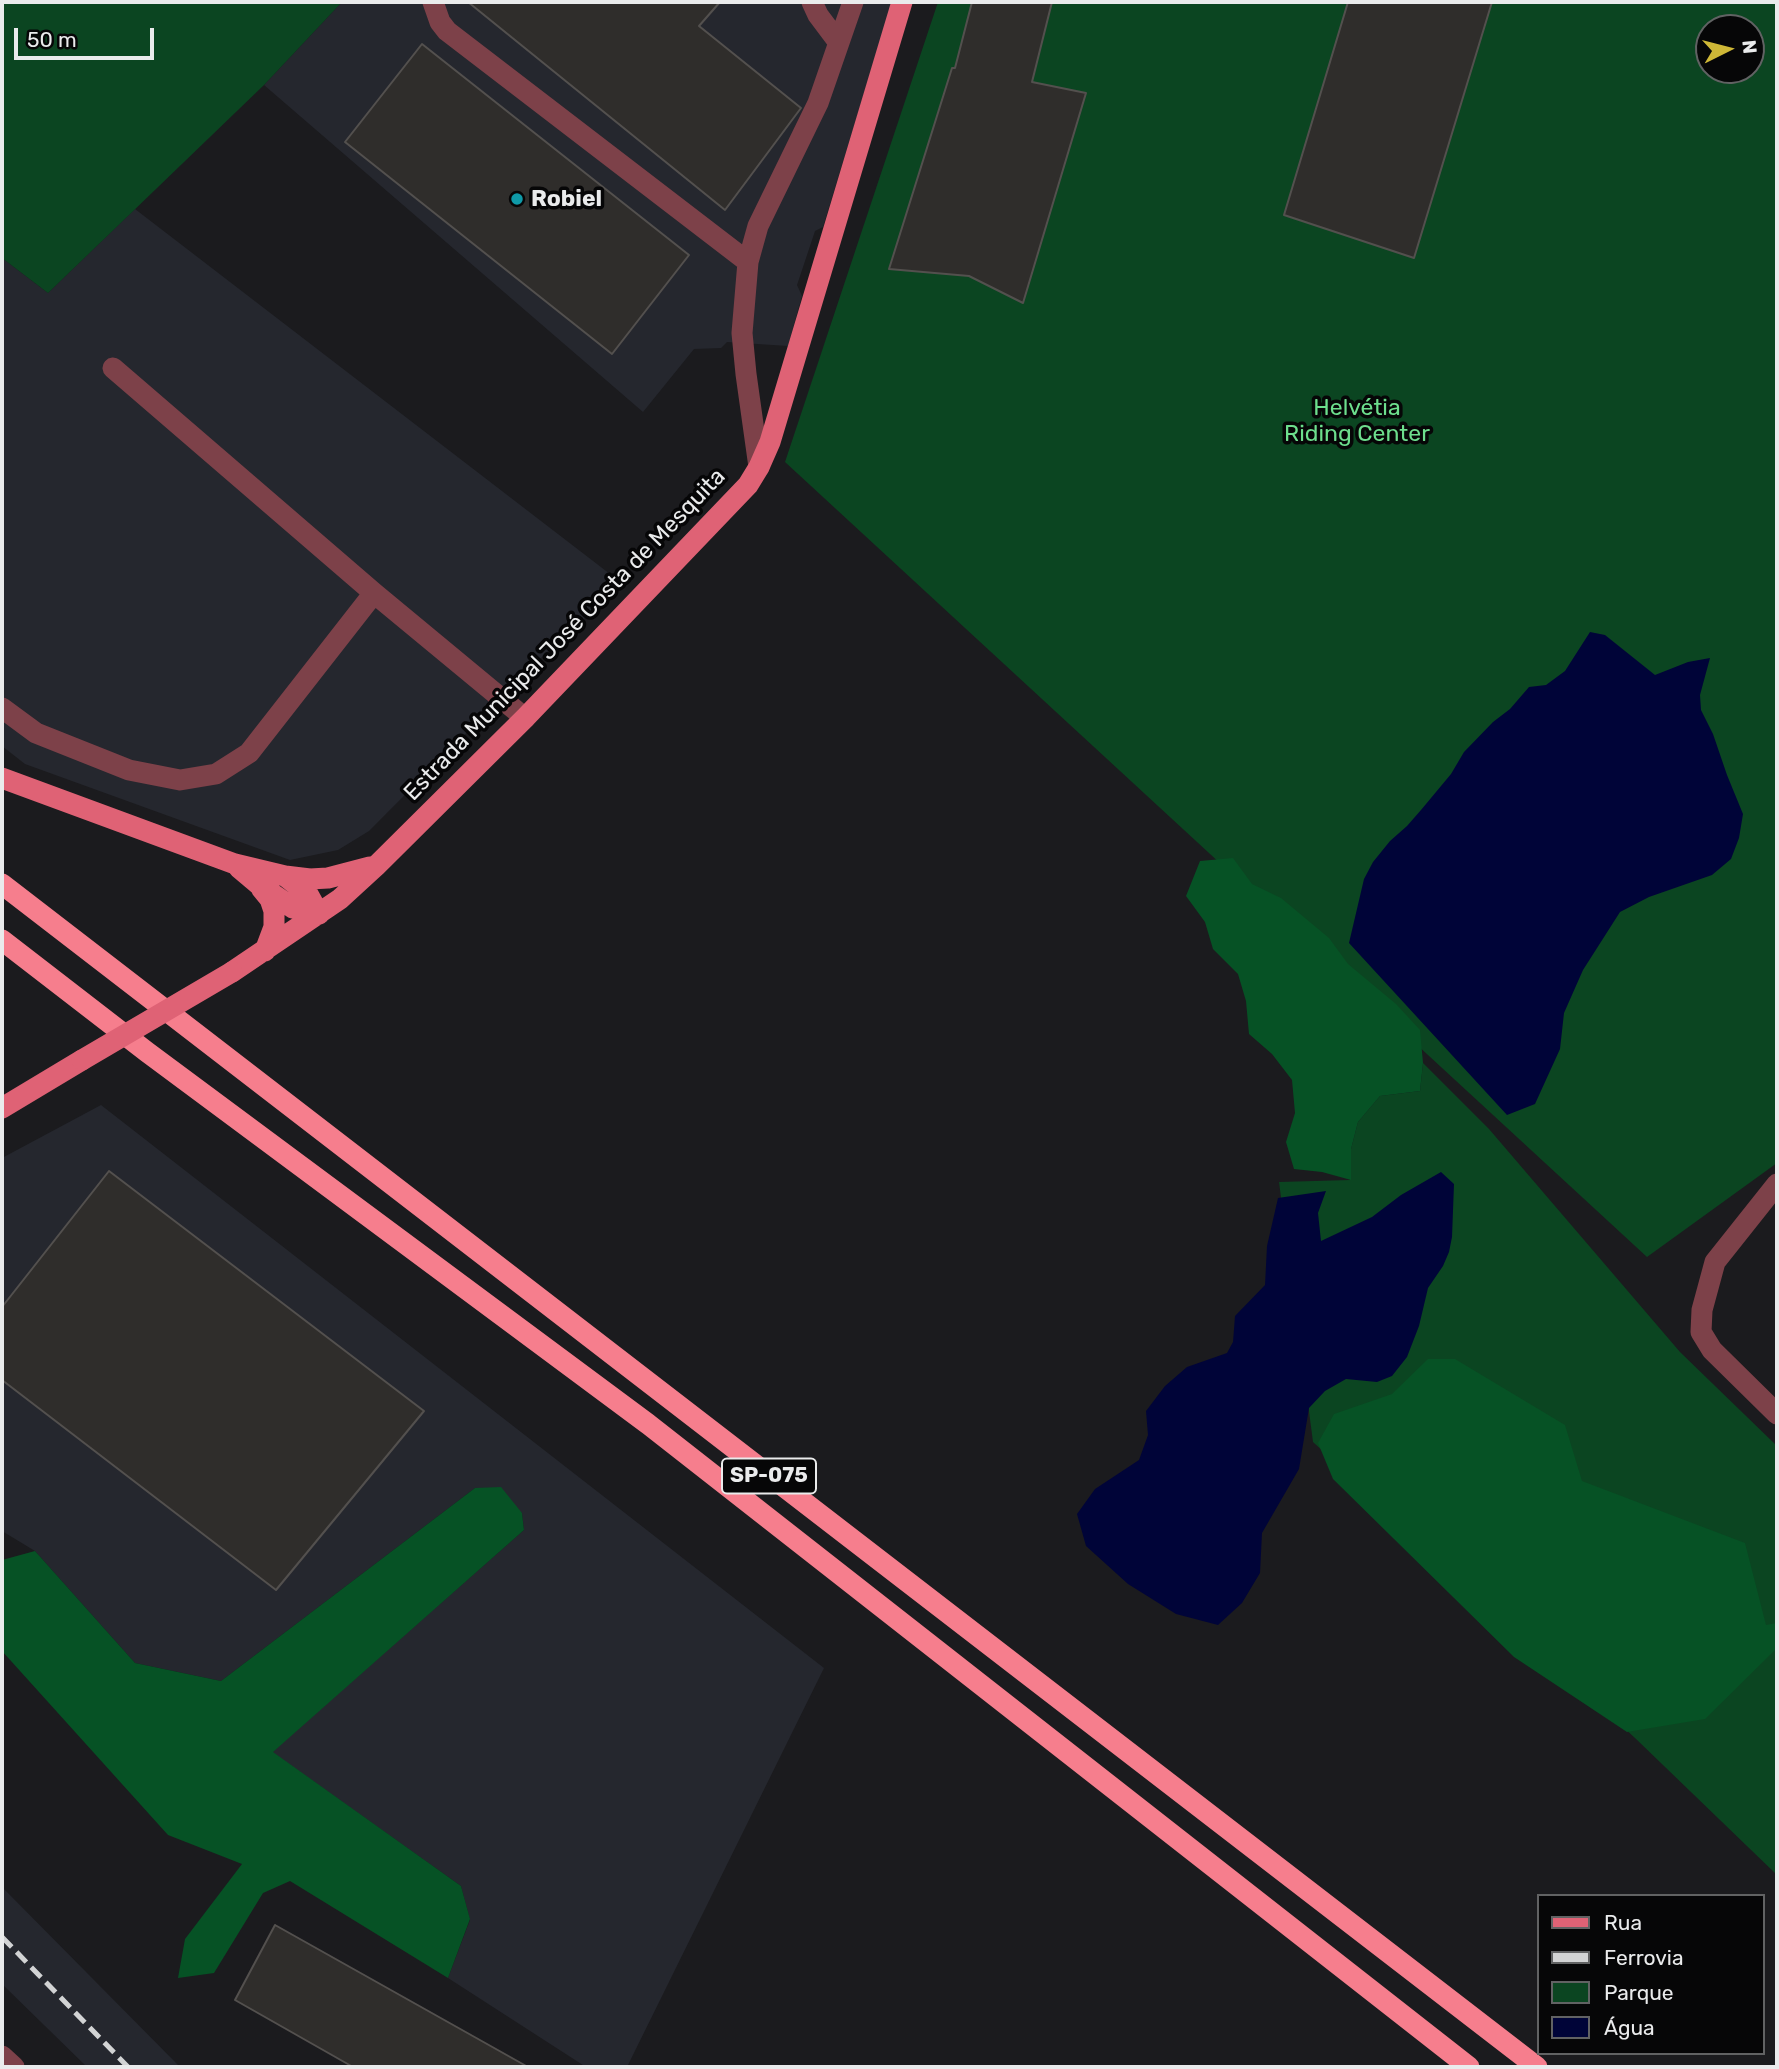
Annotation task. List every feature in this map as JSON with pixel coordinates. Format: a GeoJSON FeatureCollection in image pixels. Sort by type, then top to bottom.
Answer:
{"type":"FeatureCollection","features":[{"type":"Feature","properties":{"kind":"highway","name":"SP-075"},"geometry":{"type":"LineString","coordinates":[[2,884],[1537,2067]]}},
{"type":"Feature","properties":{"kind":"highway","name":"SP-075"},"geometry":{"type":"LineString","coordinates":[[2,940],[147,1052],[648,1424],[1469,2067]]}},
{"type":"Feature","properties":{"kind":"main road","name":"Estrada Municipal José Costa de Mesquita"},"geometry":{"type":"LineString","coordinates":[[2,1108],[232,972],[340,899],[525,718],[748,485],[770,442],[902,2]]}},
{"type":"Feature","properties":{"kind":"main road"},"geometry":{"type":"LineString","coordinates":[[2,778],[235,864],[285,876],[328,878],[376,866]]}},
{"type":"Feature","properties":{"kind":"main road"},"geometry":{"type":"LineString","coordinates":[[235,864],[293,908],[320,914]]}},
{"type":"Feature","properties":{"kind":"main road"},"geometry":{"type":"LineString","coordinates":[[285,876],[308,894],[320,914]]}},
{"type":"Feature","properties":{"kind":"main road"},"geometry":{"type":"LineString","coordinates":[[258,884],[270,899],[274,911],[274,927],[265,951]]}},
{"type":"Feature","properties":{"kind":"main road"},"geometry":{"type":"LineString","coordinates":[[2,1091],[28,1092]]}},
{"type":"Feature","properties":{"kind":"street"},"geometry":{"type":"LineString","coordinates":[[433,2],[440,22],[447,32],[748,262]]}},
{"type":"Feature","properties":{"kind":"street"},"geometry":{"type":"LineString","coordinates":[[812,2],[818,15],[839,43]]}},
{"type":"Feature","properties":{"kind":"street"},"geometry":{"type":"LineString","coordinates":[[759,467],[742,334],[748,262],[758,226],[818,103],[853,2]]}},
{"type":"Feature","properties":{"kind":"street"},"geometry":{"type":"LineString","coordinates":[[113,368],[374,593],[525,718]]}},
{"type":"Feature","properties":{"kind":"street"},"geometry":{"type":"LineString","coordinates":[[2,708],[36,733],[129,770],[180,780],[216,774],[249,753],[374,593]]}},
{"type":"Feature","properties":{"kind":"street"},"geometry":{"type":"LineString","coordinates":[[1777,1184],[1715,1262],[1702,1310],[1701,1332],[1712,1350],[1777,1414]]}},
{"type":"Feature","properties":{"kind":"street"},"geometry":{"type":"LineString","coordinates":[[2,2056],[14,2067]]}},
{"type":"Feature","properties":{"kind":"shaded area"},"geometry":{"type":"Polygon","coordinates":[[[342,2],[892,2],[823,227],[815,231],[797,285],[802,296],[788,346],[727,342],[721,348],[694,349],[643,412],[264,85],[342,2]]]}},
{"type":"Feature","properties":{"kind":"shaded area"},"geometry":{"type":"Polygon","coordinates":[[[135,209],[623,584],[550,649],[369,831],[338,850],[290,860],[25,764],[2,746],[2,258],[48,293],[135,209]]]}},
{"type":"Feature","properties":{"kind":"shaded area"},"geometry":{"type":"Polygon","coordinates":[[[101,1105],[824,1668],[627,2067],[586,2067],[448,1978],[470,1920],[461,1886],[272,1752],[524,1530],[522,1513],[475,1488],[221,1681],[135,1663],[35,1551],[2,1531],[2,1158],[101,1105]]]}},
{"type":"Feature","properties":{"kind":"shaded area"},"geometry":{"type":"Polygon","coordinates":[[[2,1887],[180,2067],[87,2067],[2,1984],[2,1887]]]}},
{"type":"Feature","properties":{"kind":"green space"},"geometry":{"type":"Polygon","coordinates":[[[2,2],[342,2],[264,85],[48,293],[2,258],[2,2]]]}},
{"type":"Feature","properties":{"kind":"green space","name":"Helvétia Riding Center"},"geometry":{"type":"Polygon","coordinates":[[[938,2],[1777,2],[1777,1163],[1647,1257],[785,462],[938,2]]]}},
{"type":"Feature","properties":{"kind":"green space"},"geometry":{"type":"Polygon","coordinates":[[[1233,858],[1252,884],[1281,898],[1329,938],[1348,964],[1396,1004],[1420,1030],[1423,1063],[1420,1091],[1380,1096],[1358,1122],[1351,1149],[1351,1180],[1322,1172],[1294,1169],[1286,1142],[1295,1113],[1292,1080],[1272,1054],[1249,1034],[1246,1001],[1238,974],[1213,949],[1205,922],[1186,896],[1200,861],[1233,858]]]}},
{"type":"Feature","properties":{"kind":"green space"},"geometry":{"type":"Polygon","coordinates":[[[1423,1063],[1489,1129],[1680,1352],[1777,1446],[1777,1875],[1635,1738],[1313,1442],[1279,1182],[1350,1180],[1351,1149],[1358,1122],[1380,1096],[1420,1091],[1423,1063]]]}},
{"type":"Feature","properties":{"kind":"green space"},"geometry":{"type":"Polygon","coordinates":[[[1428,1359],[1455,1359],[1565,1425],[1582,1481],[1745,1543],[1766,1625],[1777,1623],[1777,1648],[1705,1719],[1627,1732],[1514,1657],[1333,1479],[1318,1443],[1334,1414],[1392,1394],[1428,1359]]]}},
{"type":"Feature","properties":{"kind":"green space"},"geometry":{"type":"Polygon","coordinates":[[[501,1487],[522,1513],[524,1530],[273,1752],[461,1886],[470,1919],[448,1978],[290,1881],[263,1893],[214,1973],[178,1978],[185,1939],[242,1864],[168,1835],[2,1651],[2,1560],[35,1551],[135,1663],[221,1681],[475,1488],[501,1487]]]}},
{"type":"Feature","properties":{"kind":"water"},"geometry":{"type":"Polygon","coordinates":[[[1590,632],[1605,635],[1655,675],[1688,662],[1710,658],[1700,695],[1701,710],[1713,734],[1743,814],[1739,838],[1731,859],[1712,875],[1649,897],[1620,912],[1583,970],[1564,1013],[1560,1049],[1535,1104],[1507,1115],[1349,943],[1364,879],[1373,862],[1451,774],[1464,752],[1493,722],[1510,709],[1529,687],[1546,685],[1565,671],[1590,632]]]}},
{"type":"Feature","properties":{"kind":"water"},"geometry":{"type":"Polygon","coordinates":[[[1441,1172],[1454,1184],[1452,1237],[1443,1266],[1428,1288],[1419,1326],[1407,1357],[1392,1376],[1377,1382],[1346,1379],[1325,1391],[1309,1408],[1299,1469],[1262,1533],[1260,1573],[1242,1603],[1218,1625],[1176,1614],[1128,1584],[1086,1546],[1077,1514],[1095,1489],[1139,1460],[1148,1435],[1146,1411],[1165,1386],[1187,1367],[1227,1353],[1233,1342],[1235,1316],[1265,1285],[1267,1246],[1278,1198],[1326,1191],[1318,1213],[1321,1241],[1372,1217],[1401,1195],[1441,1172]]]}},
{"type":"Feature","properties":{"kind":"building"},"geometry":{"type":"Polygon","coordinates":[[[468,2],[720,2],[699,26],[801,108],[725,210],[468,2]]]}},
{"type":"Feature","properties":{"kind":"building"},"geometry":{"type":"Polygon","coordinates":[[[972,2],[1052,2],[1032,82],[1086,93],[1023,303],[969,276],[889,269],[952,68],[955,68],[972,2]]]}},
{"type":"Feature","properties":{"kind":"building"},"geometry":{"type":"Polygon","coordinates":[[[1348,2],[1492,2],[1414,258],[1284,215],[1348,2]]]}},
{"type":"Feature","properties":{"kind":"building","name":"Robiel"},"geometry":{"type":"Polygon","coordinates":[[[422,44],[689,255],[612,354],[345,142],[422,44]]]}},
{"type":"Feature","properties":{"kind":"building"},"geometry":{"type":"Polygon","coordinates":[[[109,1171],[424,1411],[276,1590],[2,1380],[2,1307],[109,1171]]]}},
{"type":"Feature","properties":{"kind":"building"},"geometry":{"type":"Polygon","coordinates":[[[275,1925],[528,2067],[353,2067],[235,2000],[275,1925]]]}},
{"type":"Feature","properties":{"kind":"railway"},"geometry":{"type":"LineString","coordinates":[[2,1937],[128,2067]]}},
{"type":"Feature","properties":{"kind":"place","name":"Robiel"},"geometry":{"type":"Point","coordinates":[517,199]}}]}
